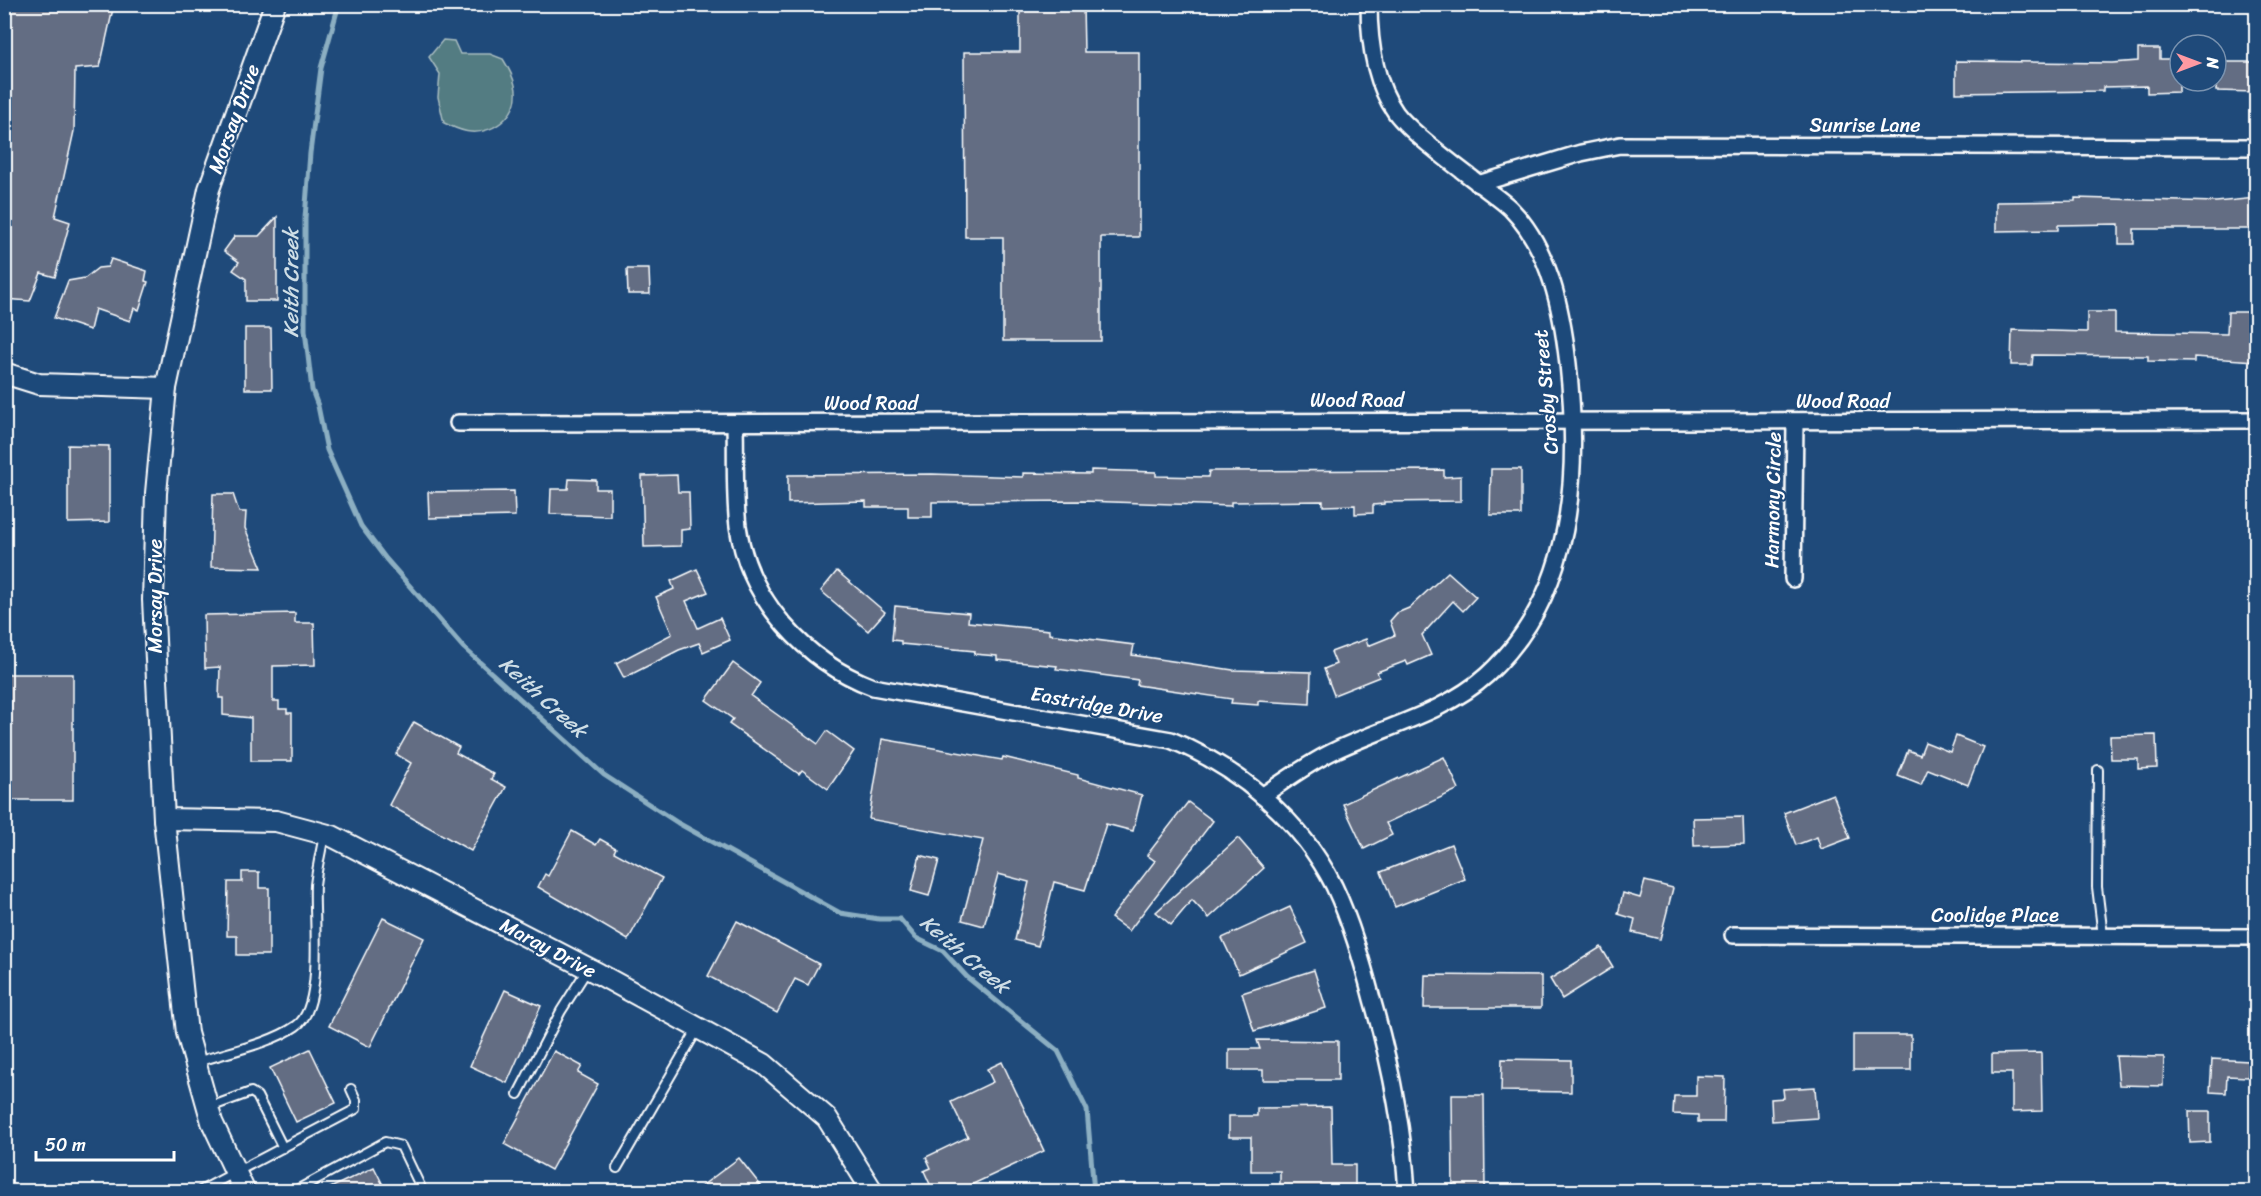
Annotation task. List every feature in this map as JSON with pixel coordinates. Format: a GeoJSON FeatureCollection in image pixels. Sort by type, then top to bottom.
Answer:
{"type":"FeatureCollection","features":[{"type":"Feature","properties":{"kind":"street","name":"Morsay Drive"},"geometry":{"type":"LineString","coordinates":[[245,1191],[208,1108],[187,1033],[164,819],[153,600],[156,493],[166,388],[209,189],[275,4]]}},
{"type":"Feature","properties":{"kind":"street","name":"Crosby Street"},"geometry":{"type":"LineString","coordinates":[[1262,796],[1335,750],[1440,706],[1485,677],[1506,656],[1535,615],[1548,588],[1562,546],[1572,499],[1574,421],[1564,333],[1548,274],[1530,234],[1509,208],[1396,113],[1375,63],[1369,4]]}},
{"type":"Feature","properties":{"kind":"street","name":"Sunrise Lane"},"geometry":{"type":"LineString","coordinates":[[1478,184],[1581,153],[1620,145],[2256,147]]}},
{"type":"Feature","properties":{"kind":"street"},"geometry":{"type":"LineString","coordinates":[[4,373],[39,384],[166,388]]}},
{"type":"Feature","properties":{"kind":"street","name":"Wood Road"},"geometry":{"type":"LineString","coordinates":[[458,423],[735,425],[2256,420]]}},
{"type":"Feature","properties":{"kind":"street","name":"Harmony Circle"},"geometry":{"type":"LineString","coordinates":[[1793,579],[1795,422]]}},
{"type":"Feature","properties":{"kind":"street","name":"Eastridge Drive"},"geometry":{"type":"LineString","coordinates":[[735,425],[738,528],[750,566],[774,611],[817,658],[852,679],[880,689],[1171,740],[1205,754],[1262,796],[1289,822],[1321,863],[1348,920],[1378,1017],[1391,1074],[1401,1129],[1407,1191]]}},
{"type":"Feature","properties":{"kind":"street","name":"Maray Drive"},"geometry":{"type":"LineString","coordinates":[[164,819],[276,821],[324,834],[588,969],[764,1064],[827,1118],[873,1191]]}},
{"type":"Feature","properties":{"kind":"street","name":"Coolidge Place"},"geometry":{"type":"LineString","coordinates":[[1733,935],[2256,937]]}},
{"type":"Feature","properties":{"kind":"lane"},"geometry":{"type":"LineString","coordinates":[[2097,770],[2097,887],[2103,936]]}},
{"type":"Feature","properties":{"kind":"lane"},"geometry":{"type":"LineString","coordinates":[[195,1062],[297,1026],[306,1016],[314,992],[315,884],[324,834]]}},
{"type":"Feature","properties":{"kind":"lane"},"geometry":{"type":"LineString","coordinates":[[518,1094],[561,1011],[588,969]]}},
{"type":"Feature","properties":{"kind":"lane"},"geometry":{"type":"LineString","coordinates":[[618,1168],[698,1028]]}},
{"type":"Feature","properties":{"kind":"lane"},"geometry":{"type":"LineString","coordinates":[[198,1191],[356,1109],[358,1105],[351,1089]]}},
{"type":"Feature","properties":{"kind":"lane"},"geometry":{"type":"LineString","coordinates":[[208,1108],[251,1092],[257,1096],[284,1148]]}},
{"type":"Feature","properties":{"kind":"lane"},"geometry":{"type":"LineString","coordinates":[[293,1191],[385,1142],[401,1146],[423,1191]]}},
{"type":"Feature","properties":{"kind":"green space"},"geometry":{"type":"Polygon","coordinates":[[[443,40],[454,41],[460,54],[490,54],[503,59],[513,78],[516,95],[511,112],[498,125],[480,132],[471,132],[444,123],[438,97],[440,74],[429,57],[443,40]]]}},
{"type":"Feature","properties":{"kind":"building"},"geometry":{"type":"Polygon","coordinates":[[[4,4],[114,4],[100,67],[75,69],[74,131],[55,217],[70,222],[55,277],[41,273],[30,301],[4,299],[4,4]]]}},
{"type":"Feature","properties":{"kind":"building"},"geometry":{"type":"Polygon","coordinates":[[[1020,5],[1083,5],[1084,52],[1139,52],[1139,237],[1101,237],[1101,341],[1003,341],[1003,237],[965,237],[964,52],[1020,52],[1020,5]]]}},
{"type":"Feature","properties":{"kind":"building"},"geometry":{"type":"Polygon","coordinates":[[[2138,49],[2160,49],[2160,59],[2168,59],[2168,92],[2147,93],[2147,86],[2103,87],[2103,91],[1956,93],[1956,61],[2112,63],[2138,61],[2138,49]]]}},
{"type":"Feature","properties":{"kind":"building"},"geometry":{"type":"Polygon","coordinates":[[[2228,62],[2256,62],[2256,92],[2228,91],[2228,62]]]}},
{"type":"Feature","properties":{"kind":"building"},"geometry":{"type":"Polygon","coordinates":[[[2075,198],[2216,202],[2256,198],[2256,229],[2134,229],[2134,244],[2119,244],[2119,224],[2058,225],[2058,230],[1996,231],[1996,202],[2075,201],[2075,198]]]}},
{"type":"Feature","properties":{"kind":"building"},"geometry":{"type":"Polygon","coordinates":[[[277,217],[277,301],[246,301],[246,279],[233,270],[239,262],[224,251],[235,236],[259,236],[277,217]]]}},
{"type":"Feature","properties":{"kind":"building"},"geometry":{"type":"Polygon","coordinates":[[[111,259],[147,271],[145,281],[148,282],[139,310],[134,308],[130,321],[95,309],[90,330],[54,318],[68,281],[85,278],[98,268],[108,267],[111,259]]]}},
{"type":"Feature","properties":{"kind":"building"},"geometry":{"type":"Polygon","coordinates":[[[627,269],[649,269],[650,294],[628,294],[627,269]]]}},
{"type":"Feature","properties":{"kind":"building"},"geometry":{"type":"Polygon","coordinates":[[[2087,312],[2115,312],[2115,332],[2227,334],[2228,312],[2256,312],[2256,361],[2194,357],[2194,362],[2148,361],[2148,356],[2033,355],[2032,365],[2011,365],[2012,330],[2087,332],[2087,312]]]}},
{"type":"Feature","properties":{"kind":"building"},"geometry":{"type":"Polygon","coordinates":[[[245,328],[271,328],[272,389],[245,389],[245,328]]]}},
{"type":"Feature","properties":{"kind":"building"},"geometry":{"type":"Polygon","coordinates":[[[68,445],[109,446],[109,522],[68,523],[68,445]]]}},
{"type":"Feature","properties":{"kind":"building"},"geometry":{"type":"Polygon","coordinates":[[[1491,469],[1521,469],[1521,515],[1490,515],[1491,469]]]}},
{"type":"Feature","properties":{"kind":"building"},"geometry":{"type":"Polygon","coordinates":[[[1091,470],[1156,472],[1156,476],[1208,477],[1209,471],[1444,470],[1444,477],[1461,476],[1461,501],[1384,502],[1384,504],[1373,505],[1373,513],[1355,514],[1355,505],[1323,506],[1323,501],[1231,502],[1231,506],[1083,501],[932,502],[932,517],[908,517],[908,507],[866,507],[866,501],[788,503],[788,475],[932,474],[1023,477],[1023,473],[1091,474],[1091,470]]]}},
{"type":"Feature","properties":{"kind":"building"},"geometry":{"type":"Polygon","coordinates":[[[677,475],[678,492],[689,492],[690,529],[681,530],[681,546],[644,547],[642,476],[677,475]]]}},
{"type":"Feature","properties":{"kind":"building"},"geometry":{"type":"Polygon","coordinates":[[[569,479],[596,480],[596,489],[610,489],[610,516],[550,514],[551,489],[568,489],[569,479]]]}},
{"type":"Feature","properties":{"kind":"building"},"geometry":{"type":"Polygon","coordinates":[[[514,491],[515,516],[429,518],[428,492],[514,491]]]}},
{"type":"Feature","properties":{"kind":"building"},"geometry":{"type":"Polygon","coordinates":[[[213,494],[233,494],[239,512],[246,512],[245,528],[262,568],[211,567],[213,494]]]}},
{"type":"Feature","properties":{"kind":"building"},"geometry":{"type":"Polygon","coordinates":[[[697,569],[708,592],[686,601],[698,628],[720,618],[730,640],[703,652],[699,643],[679,650],[624,678],[616,663],[672,634],[656,597],[674,589],[671,581],[697,569]]]}},
{"type":"Feature","properties":{"kind":"building"},"geometry":{"type":"Polygon","coordinates":[[[837,571],[885,612],[868,631],[821,591],[837,571]]]}},
{"type":"Feature","properties":{"kind":"building"},"geometry":{"type":"Polygon","coordinates":[[[1448,572],[1476,597],[1463,611],[1453,601],[1422,635],[1431,655],[1408,665],[1406,661],[1377,672],[1379,677],[1334,695],[1324,669],[1336,664],[1331,652],[1366,639],[1368,646],[1395,635],[1390,621],[1397,613],[1409,608],[1448,572]]]}},
{"type":"Feature","properties":{"kind":"building"},"geometry":{"type":"Polygon","coordinates":[[[895,606],[969,613],[968,622],[1049,630],[1049,634],[1134,645],[1132,655],[1233,670],[1311,672],[1310,704],[1258,701],[1258,705],[1231,703],[1232,699],[1137,685],[1138,680],[1056,669],[1057,666],[997,660],[997,656],[974,654],[975,651],[901,644],[901,641],[892,640],[895,606]]]}},
{"type":"Feature","properties":{"kind":"building"},"geometry":{"type":"Polygon","coordinates":[[[295,613],[295,623],[314,623],[315,665],[273,666],[273,701],[279,701],[279,709],[287,709],[287,713],[292,713],[292,761],[251,761],[251,718],[223,715],[223,698],[219,698],[220,667],[205,668],[204,615],[295,613]]]}},
{"type":"Feature","properties":{"kind":"building"},"geometry":{"type":"Polygon","coordinates":[[[733,663],[760,683],[751,696],[818,744],[827,731],[854,751],[828,789],[802,770],[799,774],[729,724],[733,719],[706,700],[733,663]]]}},
{"type":"Feature","properties":{"kind":"building"},"geometry":{"type":"Polygon","coordinates":[[[4,674],[73,674],[73,800],[4,800],[4,674]]]}},
{"type":"Feature","properties":{"kind":"building"},"geometry":{"type":"Polygon","coordinates":[[[414,722],[459,747],[456,753],[494,774],[491,779],[506,787],[471,851],[389,805],[411,763],[396,754],[414,722]]]}},
{"type":"Feature","properties":{"kind":"building"},"geometry":{"type":"Polygon","coordinates":[[[2156,735],[2157,768],[2138,769],[2138,759],[2111,759],[2110,736],[2156,735]]]}},
{"type":"Feature","properties":{"kind":"building"},"geometry":{"type":"Polygon","coordinates":[[[1956,736],[1983,747],[1968,785],[1928,769],[1921,785],[1898,776],[1908,750],[1920,755],[1925,742],[1950,752],[1956,736]]]}},
{"type":"Feature","properties":{"kind":"building"},"geometry":{"type":"Polygon","coordinates":[[[882,739],[1002,760],[1003,757],[1078,775],[1078,778],[1142,795],[1133,831],[1106,824],[1085,890],[1054,882],[1038,946],[1015,940],[1029,882],[998,874],[984,926],[962,920],[983,840],[869,819],[882,739]]]}},
{"type":"Feature","properties":{"kind":"building"},"geometry":{"type":"Polygon","coordinates":[[[1444,757],[1459,789],[1386,823],[1392,835],[1364,849],[1343,804],[1444,757]]]}},
{"type":"Feature","properties":{"kind":"building"},"geometry":{"type":"Polygon","coordinates":[[[1833,794],[1850,838],[1821,849],[1817,837],[1796,845],[1784,813],[1833,794]]]}},
{"type":"Feature","properties":{"kind":"building"},"geometry":{"type":"Polygon","coordinates":[[[1188,802],[1213,821],[1129,931],[1111,918],[1155,861],[1147,855],[1188,802]]]}},
{"type":"Feature","properties":{"kind":"building"},"geometry":{"type":"Polygon","coordinates":[[[1743,817],[1744,844],[1694,846],[1693,818],[1743,817]]]}},
{"type":"Feature","properties":{"kind":"building"},"geometry":{"type":"Polygon","coordinates":[[[572,831],[596,845],[600,839],[616,848],[614,852],[662,878],[628,940],[538,887],[545,874],[548,876],[572,831]]]}},
{"type":"Feature","properties":{"kind":"building"},"geometry":{"type":"Polygon","coordinates":[[[1238,838],[1264,868],[1209,918],[1192,900],[1171,925],[1156,912],[1238,838]]]}},
{"type":"Feature","properties":{"kind":"building"},"geometry":{"type":"Polygon","coordinates":[[[1451,844],[1465,879],[1395,907],[1381,872],[1451,844]]]}},
{"type":"Feature","properties":{"kind":"building"},"geometry":{"type":"Polygon","coordinates":[[[920,855],[939,860],[929,896],[911,891],[920,855]]]}},
{"type":"Feature","properties":{"kind":"building"},"geometry":{"type":"Polygon","coordinates":[[[242,872],[259,872],[259,888],[269,888],[269,955],[237,955],[237,936],[227,936],[228,882],[242,882],[242,872]]]}},
{"type":"Feature","properties":{"kind":"building"},"geometry":{"type":"Polygon","coordinates":[[[1645,881],[1673,888],[1660,939],[1632,932],[1635,919],[1618,914],[1623,893],[1640,898],[1645,881]]]}},
{"type":"Feature","properties":{"kind":"building"},"geometry":{"type":"Polygon","coordinates":[[[1290,907],[1307,943],[1239,974],[1222,938],[1290,907]]]}},
{"type":"Feature","properties":{"kind":"building"},"geometry":{"type":"Polygon","coordinates":[[[383,918],[424,938],[370,1047],[329,1026],[383,918]]]}},
{"type":"Feature","properties":{"kind":"building"},"geometry":{"type":"Polygon","coordinates":[[[737,921],[819,964],[808,985],[795,979],[777,1013],[708,976],[737,921]]]}},
{"type":"Feature","properties":{"kind":"building"},"geometry":{"type":"Polygon","coordinates":[[[1601,947],[1613,967],[1562,999],[1550,979],[1601,947]]]}},
{"type":"Feature","properties":{"kind":"building"},"geometry":{"type":"Polygon","coordinates":[[[1314,970],[1326,1008],[1254,1031],[1242,993],[1314,970]]]}},
{"type":"Feature","properties":{"kind":"building"},"geometry":{"type":"Polygon","coordinates":[[[1425,975],[1541,976],[1541,1008],[1424,1008],[1425,975]]]}},
{"type":"Feature","properties":{"kind":"building"},"geometry":{"type":"Polygon","coordinates":[[[505,990],[541,1006],[507,1083],[470,1066],[505,990]]]}},
{"type":"Feature","properties":{"kind":"building"},"geometry":{"type":"Polygon","coordinates":[[[1853,1035],[1911,1035],[1911,1070],[1853,1070],[1853,1035]]]}},
{"type":"Feature","properties":{"kind":"building"},"geometry":{"type":"Polygon","coordinates":[[[1257,1040],[1338,1041],[1338,1080],[1263,1080],[1263,1070],[1229,1070],[1229,1049],[1260,1049],[1257,1040]]]}},
{"type":"Feature","properties":{"kind":"building"},"geometry":{"type":"Polygon","coordinates":[[[310,1049],[336,1103],[296,1122],[270,1068],[310,1049]]]}},
{"type":"Feature","properties":{"kind":"building"},"geometry":{"type":"Polygon","coordinates":[[[554,1051],[582,1066],[578,1073],[598,1084],[551,1170],[504,1144],[554,1051]]]}},
{"type":"Feature","properties":{"kind":"building"},"geometry":{"type":"Polygon","coordinates":[[[2041,1053],[2042,1111],[2012,1112],[2012,1073],[1992,1073],[1992,1054],[2041,1053]]]}},
{"type":"Feature","properties":{"kind":"building"},"geometry":{"type":"Polygon","coordinates":[[[2116,1056],[2164,1057],[2163,1086],[2119,1085],[2116,1056]]]}},
{"type":"Feature","properties":{"kind":"building"},"geometry":{"type":"Polygon","coordinates":[[[1502,1059],[1571,1060],[1571,1092],[1501,1091],[1502,1059]]]}},
{"type":"Feature","properties":{"kind":"building"},"geometry":{"type":"Polygon","coordinates":[[[2212,1059],[2249,1061],[2248,1077],[2227,1076],[2226,1093],[2210,1092],[2212,1059]]]}},
{"type":"Feature","properties":{"kind":"building"},"geometry":{"type":"Polygon","coordinates":[[[1002,1062],[1044,1151],[958,1191],[933,1191],[924,1171],[931,1168],[926,1157],[968,1137],[951,1102],[993,1082],[987,1069],[1002,1062]]]}},
{"type":"Feature","properties":{"kind":"building"},"geometry":{"type":"Polygon","coordinates":[[[1696,1076],[1725,1077],[1724,1122],[1698,1122],[1698,1115],[1673,1114],[1674,1096],[1696,1096],[1696,1076]]]}},
{"type":"Feature","properties":{"kind":"building"},"geometry":{"type":"Polygon","coordinates":[[[1815,1087],[1817,1118],[1772,1121],[1771,1099],[1784,1098],[1783,1089],[1815,1087]]]}},
{"type":"Feature","properties":{"kind":"building"},"geometry":{"type":"Polygon","coordinates":[[[1452,1095],[1484,1095],[1485,1191],[1453,1191],[1452,1095]]]}},
{"type":"Feature","properties":{"kind":"building"},"geometry":{"type":"Polygon","coordinates":[[[1331,1107],[1332,1165],[1355,1165],[1355,1191],[1280,1191],[1280,1171],[1251,1171],[1251,1137],[1229,1137],[1229,1116],[1257,1116],[1257,1108],[1331,1107]]]}},
{"type":"Feature","properties":{"kind":"building"},"geometry":{"type":"Polygon","coordinates":[[[2189,1111],[2210,1111],[2210,1142],[2190,1143],[2189,1111]]]}},
{"type":"Feature","properties":{"kind":"building"},"geometry":{"type":"Polygon","coordinates":[[[739,1158],[765,1191],[695,1191],[739,1158]]]}},
{"type":"Feature","properties":{"kind":"building"},"geometry":{"type":"Polygon","coordinates":[[[374,1167],[386,1191],[324,1191],[374,1167]]]}},
{"type":"Feature","properties":{"kind":"waterway","name":"Keith Creek"},"geometry":{"type":"LineString","coordinates":[[339,4],[321,68],[310,153],[305,218],[305,330],[312,390],[318,406],[327,450],[361,526],[386,559],[464,648],[604,775],[678,823],[840,913],[879,919],[900,919],[916,938],[943,951],[967,977],[1058,1051],[1087,1110],[1094,1192]]}}]}
